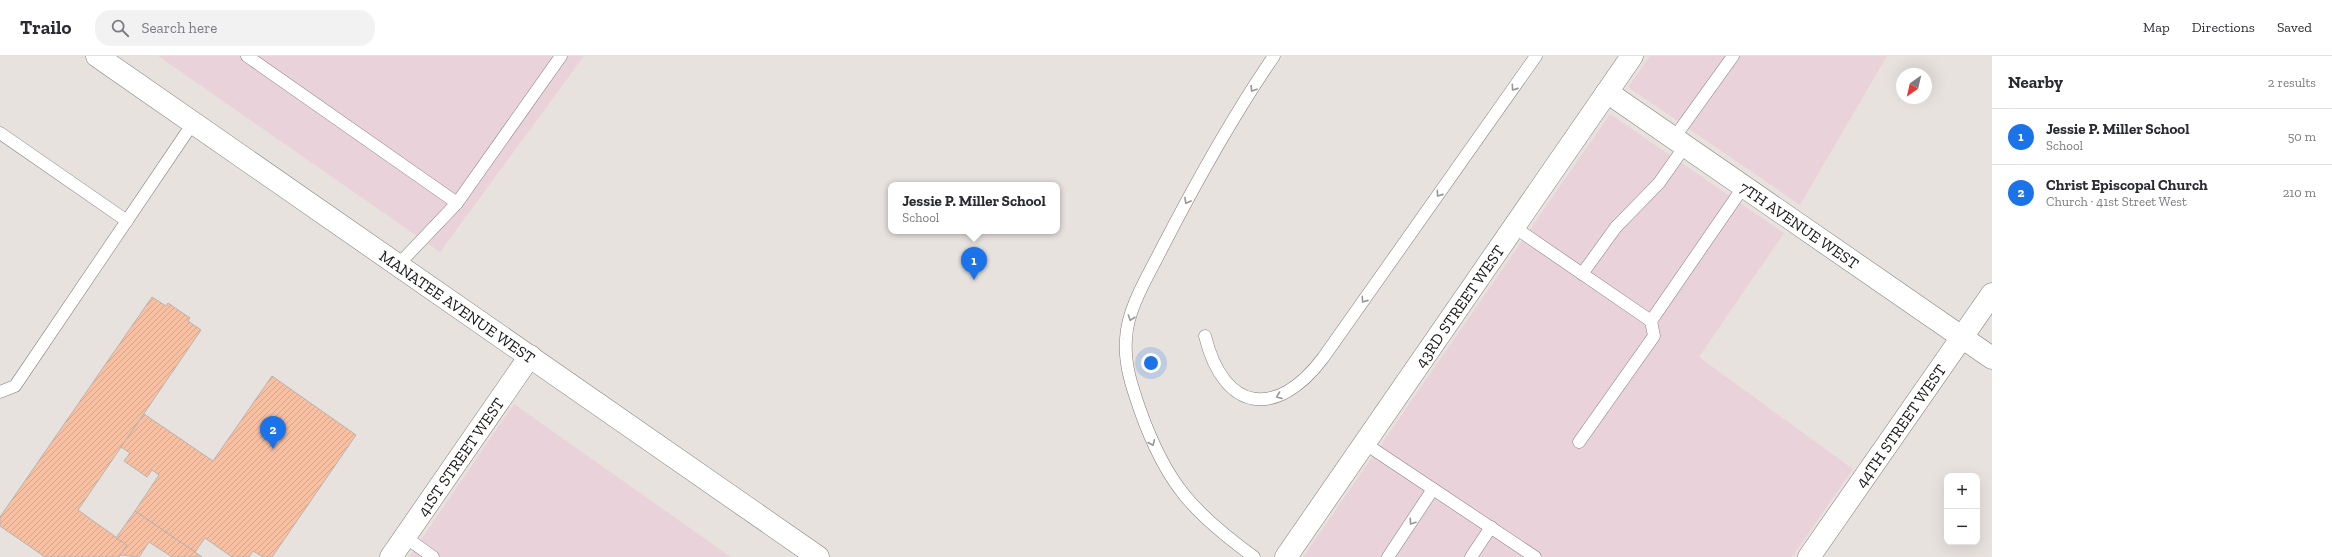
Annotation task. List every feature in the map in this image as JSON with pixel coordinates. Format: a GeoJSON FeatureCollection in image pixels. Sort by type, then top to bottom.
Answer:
{"type":"FeatureCollection","features":[{"type":"Feature","properties":{"kind":"street","name":"MANATEE AVENUE WEST"},"geometry":{"type":"LineString","coordinates":[[97,56],[818,557]]}},
{"type":"Feature","properties":{"kind":"street","name":"43RD STREET WEST"},"geometry":{"type":"LineString","coordinates":[[1286,557],[1632,56]]}},
{"type":"Feature","properties":{"kind":"street","name":"7TH AVENUE WEST"},"geometry":{"type":"LineString","coordinates":[[1607,92],[1992,358]]}},
{"type":"Feature","properties":{"kind":"street","name":"44TH STREET WEST"},"geometry":{"type":"LineString","coordinates":[[1809,557],[1992,294]]}},
{"type":"Feature","properties":{"kind":"street","name":"41ST STREET WEST"},"geometry":{"type":"LineString","coordinates":[[391,557],[530,356]]}},
{"type":"Feature","properties":{"kind":"lane"},"geometry":{"type":"LineString","coordinates":[[247,56],[457,203]]}},
{"type":"Feature","properties":{"kind":"lane"},"geometry":{"type":"LineString","coordinates":[[398,265],[457,203],[561,56]]}},
{"type":"Feature","properties":{"kind":"lane"},"geometry":{"type":"LineString","coordinates":[[1254,557],[1202,517],[1176,486],[1166,470],[1147,431],[1128,376],[1126,339],[1129,322],[1138,298],[1166,241],[1230,127],[1274,56]]}},
{"type":"Feature","properties":{"kind":"lane"},"geometry":{"type":"LineString","coordinates":[[1206,336],[1212,360],[1222,379],[1230,387],[1249,398],[1268,400],[1280,397],[1305,380],[1323,358],[1536,56]]}},
{"type":"Feature","properties":{"kind":"lane"},"geometry":{"type":"LineString","coordinates":[[1582,274],[1616,226],[1659,183],[1680,142],[1733,56]]}},
{"type":"Feature","properties":{"kind":"lane"},"geometry":{"type":"LineString","coordinates":[[0,392],[15,386],[193,123]]}},
{"type":"Feature","properties":{"kind":"lane"},"geometry":{"type":"LineString","coordinates":[[0,133],[127,221]]}},
{"type":"Feature","properties":{"kind":"lane"},"geometry":{"type":"LineString","coordinates":[[1651,321],[1744,186]]}},
{"type":"Feature","properties":{"kind":"lane"},"geometry":{"type":"LineString","coordinates":[[1514,227],[1651,321],[1654,336],[1579,442]]}},
{"type":"Feature","properties":{"kind":"lane"},"geometry":{"type":"LineString","coordinates":[[1364,443],[1535,557]]}},
{"type":"Feature","properties":{"kind":"lane"},"geometry":{"type":"LineString","coordinates":[[1388,557],[1433,489]]}},
{"type":"Feature","properties":{"kind":"lane"},"geometry":{"type":"LineString","coordinates":[[1471,557],[1491,527]]}},
{"type":"Feature","properties":{"kind":"lane"},"geometry":{"type":"LineString","coordinates":[[405,537],[432,557]]}},
{"type":"Feature","properties":{"kind":"shaded area"},"geometry":{"type":"Polygon","coordinates":[[[158,56],[584,56],[440,252],[158,56]]]}},
{"type":"Feature","properties":{"kind":"shaded area"},"geometry":{"type":"Polygon","coordinates":[[[1650,56],[1887,56],[1800,205],[1628,87],[1650,56]]]}},
{"type":"Feature","properties":{"kind":"shaded area"},"geometry":{"type":"Polygon","coordinates":[[[1610,114],[1784,233],[1699,357],[1853,469],[1792,557],[1303,557],[1610,114]]]}},
{"type":"Feature","properties":{"kind":"shaded area"},"geometry":{"type":"Polygon","coordinates":[[[514,404],[731,557],[409,557],[514,404]]]}},
{"type":"Feature","properties":{"kind":"building"},"geometry":{"type":"Polygon","coordinates":[[[152,297],[166,306],[168,303],[190,318],[188,321],[201,330],[78,510],[127,545],[119,557],[45,557],[0,526],[0,517],[152,297]]]}},
{"type":"Feature","properties":{"kind":"building"},"geometry":{"type":"Polygon","coordinates":[[[272,376],[356,435],[272,557],[263,557],[253,551],[249,557],[232,557],[205,538],[195,552],[135,511],[159,475],[152,470],[147,477],[124,461],[130,453],[121,447],[144,414],[213,461],[272,376]]]}},
{"type":"Feature","properties":{"kind":"building"},"geometry":{"type":"Polygon","coordinates":[[[135,511],[202,557],[172,557],[149,542],[139,557],[120,555],[127,545],[116,538],[135,511]]]}},
{"type":"Feature","properties":{"kind":"place","name":"Jessie P. Miller School"},"geometry":{"type":"Point","coordinates":[974,280]}},
{"type":"Feature","properties":{"kind":"place","name":"Christ Episcopal Church"},"geometry":{"type":"Point","coordinates":[273,449]}}]}
